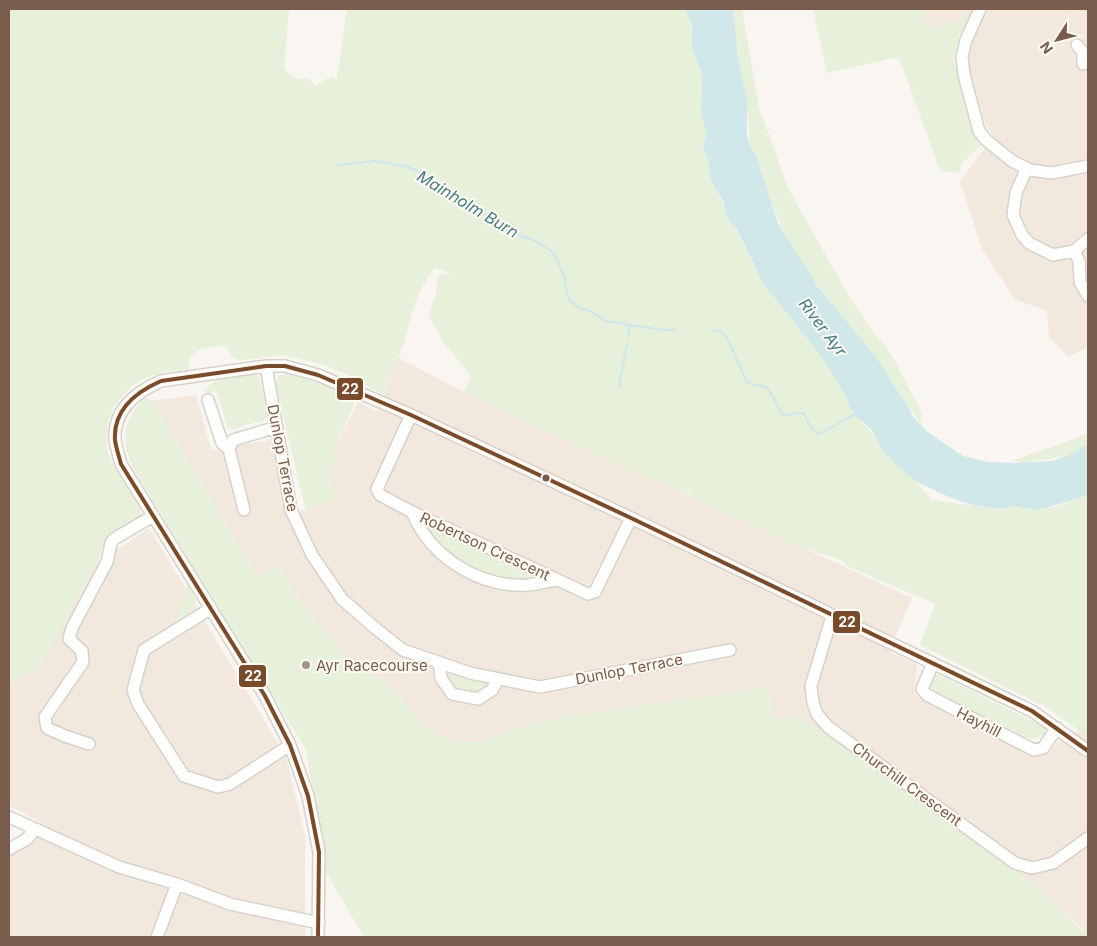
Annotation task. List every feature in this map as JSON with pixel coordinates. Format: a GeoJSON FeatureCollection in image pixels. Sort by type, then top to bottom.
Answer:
{"type":"FeatureCollection","features":[{"type":"Feature","properties":{"kind":"street"},"geometry":{"type":"LineString","coordinates":[[980,9],[966,40],[962,57],[973,115],[979,131],[986,140],[1012,160],[1027,168],[1052,173],[1088,166]]}},
{"type":"Feature","properties":{"kind":"street"},"geometry":{"type":"LineString","coordinates":[[1027,168],[1016,193],[1012,216],[1022,236],[1029,243],[1053,255],[1074,251],[1088,239]]}},
{"type":"Feature","properties":{"kind":"street"},"geometry":{"type":"LineString","coordinates":[[1074,251],[1079,261],[1080,282],[1088,296]]}},
{"type":"Feature","properties":{"kind":"street"},"geometry":{"type":"LineString","coordinates":[[318,937],[319,852],[308,796],[290,745],[265,696],[121,464],[115,441],[117,422],[123,408],[131,399],[147,387],[161,381],[266,366],[285,366],[318,375],[411,415],[631,518],[1032,711],[1088,751]]}},
{"type":"Feature","properties":{"kind":"street","name":"Dunlop Terrace"},"geometry":{"type":"LineString","coordinates":[[266,366],[291,510],[312,554],[342,598],[375,628],[404,650],[470,673],[540,686],[730,650]]}},
{"type":"Feature","properties":{"kind":"street"},"geometry":{"type":"LineString","coordinates":[[208,400],[222,443],[229,449],[244,510]]}},
{"type":"Feature","properties":{"kind":"street","name":"Robertson Crescent"},"geometry":{"type":"LineString","coordinates":[[411,415],[376,489],[380,495],[412,512],[588,594],[595,592],[631,518]]}},
{"type":"Feature","properties":{"kind":"street"},"geometry":{"type":"LineString","coordinates":[[229,449],[233,440],[277,427]]}},
{"type":"Feature","properties":{"kind":"street","name":"Robertson Crescent"},"geometry":{"type":"LineString","coordinates":[[412,512],[417,524],[436,550],[454,564],[475,575],[500,583],[527,585],[558,580]]}},
{"type":"Feature","properties":{"kind":"street"},"geometry":{"type":"LineString","coordinates":[[89,744],[47,728],[45,717],[83,662],[82,650],[69,639],[70,634],[107,562],[111,543],[119,535],[136,528],[153,516]]}},
{"type":"Feature","properties":{"kind":"street"},"geometry":{"type":"LineString","coordinates":[[210,609],[144,650],[133,690],[138,704],[184,776],[218,787],[230,784],[290,745]]}},
{"type":"Feature","properties":{"kind":"street","name":"Churchill Crescent"},"geometry":{"type":"LineString","coordinates":[[832,616],[811,686],[813,703],[817,714],[828,727],[1015,862],[1032,868],[1053,863],[1088,838]]}},
{"type":"Feature","properties":{"kind":"street"},"geometry":{"type":"LineString","coordinates":[[439,662],[441,678],[452,694],[478,699],[492,690],[498,679]]}},
{"type":"Feature","properties":{"kind":"street","name":"Hayhill"},"geometry":{"type":"LineString","coordinates":[[933,663],[922,689],[927,696],[1034,750],[1042,748],[1057,728]]}},
{"type":"Feature","properties":{"kind":"street"},"geometry":{"type":"LineString","coordinates":[[9,817],[34,830],[120,867],[177,884],[230,904],[319,923]]}},
{"type":"Feature","properties":{"kind":"street"},"geometry":{"type":"LineString","coordinates":[[9,849],[26,839],[34,830]]}},
{"type":"Feature","properties":{"kind":"street"},"geometry":{"type":"LineString","coordinates":[[157,937],[177,884]]}},
{"type":"Feature","properties":{"kind":"shaded area"},"geometry":{"type":"Polygon","coordinates":[[[926,9],[1088,9],[1088,347],[1068,357],[1049,337],[1047,311],[1015,299],[982,249],[960,181],[994,136],[986,127],[967,65],[976,26],[962,20],[924,29],[926,9]]]}},
{"type":"Feature","properties":{"kind":"shaded area"},"geometry":{"type":"Polygon","coordinates":[[[399,358],[464,392],[912,598],[889,652],[917,664],[914,694],[1034,754],[1049,751],[1066,735],[1083,731],[1088,726],[1088,934],[1060,909],[926,807],[828,736],[773,717],[636,706],[560,717],[512,729],[496,737],[472,743],[460,742],[439,735],[420,725],[395,689],[362,669],[328,636],[285,579],[280,567],[272,568],[257,576],[152,401],[196,395],[211,450],[271,440],[290,515],[336,497],[331,482],[335,449],[358,402],[377,411],[399,358]]]}},
{"type":"Feature","properties":{"kind":"shaded area"},"geometry":{"type":"Polygon","coordinates":[[[149,528],[286,757],[305,836],[305,937],[9,937],[9,852],[28,844],[42,823],[9,806],[9,684],[39,667],[97,563],[149,528]]]}},
{"type":"Feature","properties":{"kind":"green space"},"geometry":{"type":"Polygon","coordinates":[[[9,9],[289,9],[284,69],[296,79],[309,78],[315,86],[331,76],[337,80],[347,9],[687,9],[702,75],[701,97],[707,134],[703,147],[716,190],[754,266],[788,315],[824,360],[854,412],[853,415],[857,417],[932,500],[996,509],[1012,506],[1033,510],[1052,508],[1088,495],[1088,726],[1082,733],[1046,707],[920,645],[935,604],[847,566],[842,560],[799,547],[734,516],[714,510],[692,496],[628,469],[464,392],[471,376],[442,340],[429,316],[436,294],[438,275],[452,274],[435,268],[418,296],[401,351],[383,395],[353,377],[321,364],[283,355],[245,360],[234,359],[226,346],[206,348],[195,352],[189,362],[189,370],[153,375],[140,381],[126,392],[109,419],[107,429],[108,450],[114,468],[136,501],[142,515],[104,542],[97,563],[39,668],[9,683],[9,9]]]}},
{"type":"Feature","properties":{"kind":"green space"},"geometry":{"type":"Polygon","coordinates":[[[733,9],[742,9],[759,107],[788,188],[847,293],[871,329],[891,354],[922,413],[920,423],[876,357],[805,269],[787,239],[750,146],[748,114],[736,46],[733,9]]]}},
{"type":"Feature","properties":{"kind":"green space"},"geometry":{"type":"Polygon","coordinates":[[[813,9],[926,9],[924,29],[962,20],[967,22],[959,36],[954,59],[972,129],[983,144],[963,162],[959,173],[940,171],[899,57],[827,73],[813,9]]]}},
{"type":"Feature","properties":{"kind":"green space"},"geometry":{"type":"Polygon","coordinates":[[[249,373],[256,374],[260,379],[269,416],[264,420],[233,429],[228,428],[217,391],[206,395],[203,390],[217,380],[249,373]]]}},
{"type":"Feature","properties":{"kind":"green space"},"geometry":{"type":"Polygon","coordinates":[[[287,374],[327,385],[356,400],[335,449],[331,482],[336,497],[306,511],[276,386],[280,375],[287,374]]]}},
{"type":"Feature","properties":{"kind":"green space","name":"Ayr Racecourse"},"geometry":{"type":"Polygon","coordinates":[[[145,397],[152,401],[257,576],[272,568],[280,567],[285,579],[311,615],[354,662],[395,689],[420,725],[439,735],[460,742],[481,742],[512,729],[560,717],[769,687],[773,717],[802,718],[828,736],[1033,882],[1081,930],[1088,934],[1088,937],[364,937],[326,872],[306,750],[134,470],[125,440],[126,431],[137,406],[145,397]]]}},
{"type":"Feature","properties":{"kind":"green space"},"geometry":{"type":"Polygon","coordinates":[[[1088,433],[1088,445],[1067,456],[1022,463],[1014,460],[1072,440],[1088,433]]]}},
{"type":"Feature","properties":{"kind":"green space"},"geometry":{"type":"Polygon","coordinates":[[[423,523],[540,579],[509,579],[481,573],[450,555],[436,541],[423,523]]]}},
{"type":"Feature","properties":{"kind":"green space"},"geometry":{"type":"Polygon","coordinates":[[[187,584],[195,597],[196,605],[191,611],[178,619],[187,584]]]}},
{"type":"Feature","properties":{"kind":"green space"},"geometry":{"type":"Polygon","coordinates":[[[448,672],[489,684],[478,692],[467,693],[450,683],[446,678],[448,672]]]}},
{"type":"Feature","properties":{"kind":"green space"},"geometry":{"type":"Polygon","coordinates":[[[937,674],[1043,726],[1046,729],[1045,734],[1034,739],[1026,738],[933,691],[930,683],[933,675],[937,674]]]}},
{"type":"Feature","properties":{"kind":"water","name":"River Ayr"},"geometry":{"type":"Polygon","coordinates":[[[686,9],[733,9],[738,59],[747,100],[747,136],[759,165],[778,223],[818,287],[876,357],[908,406],[913,417],[929,433],[963,456],[988,462],[1051,461],[1067,456],[1088,444],[1088,495],[1035,510],[1013,506],[999,509],[972,505],[949,497],[915,481],[881,448],[872,431],[853,415],[854,412],[824,360],[763,283],[737,230],[726,215],[724,203],[710,176],[709,164],[703,147],[707,134],[701,113],[702,75],[692,48],[692,28],[686,9]]]}},
{"type":"Feature","properties":{"kind":"waterway","name":"Mainholm Burn"},"geometry":{"type":"LineString","coordinates":[[338,165],[376,161],[408,167],[422,173],[494,223],[512,233],[536,241],[554,253],[565,279],[567,294],[571,302],[580,308],[592,312],[605,321],[662,330],[675,330]]}},
{"type":"Feature","properties":{"kind":"waterway"},"geometry":{"type":"LineString","coordinates":[[628,336],[630,326]]}},
{"type":"Feature","properties":{"kind":"waterway","name":"Mainholm Burn"},"geometry":{"type":"LineString","coordinates":[[712,330],[720,331],[726,336],[746,380],[751,384],[768,389],[783,415],[804,414],[812,430],[819,434],[856,414]]}},
{"type":"Feature","properties":{"kind":"waterway"},"geometry":{"type":"LineString","coordinates":[[619,387],[627,344]]}},
{"type":"Feature","properties":{"kind":"transit line","name":"22"},"geometry":{"type":"LineString","coordinates":[[318,937],[319,852],[308,796],[290,745],[265,696],[121,464],[115,440],[115,429],[122,411],[135,397],[161,381],[266,366],[285,366],[318,375],[411,415],[631,518],[1032,711],[1088,751]]}},
{"type":"Feature","properties":{"kind":"place","name":"Ayr Racecourse"},"geometry":{"type":"Point","coordinates":[306,665]}}]}
